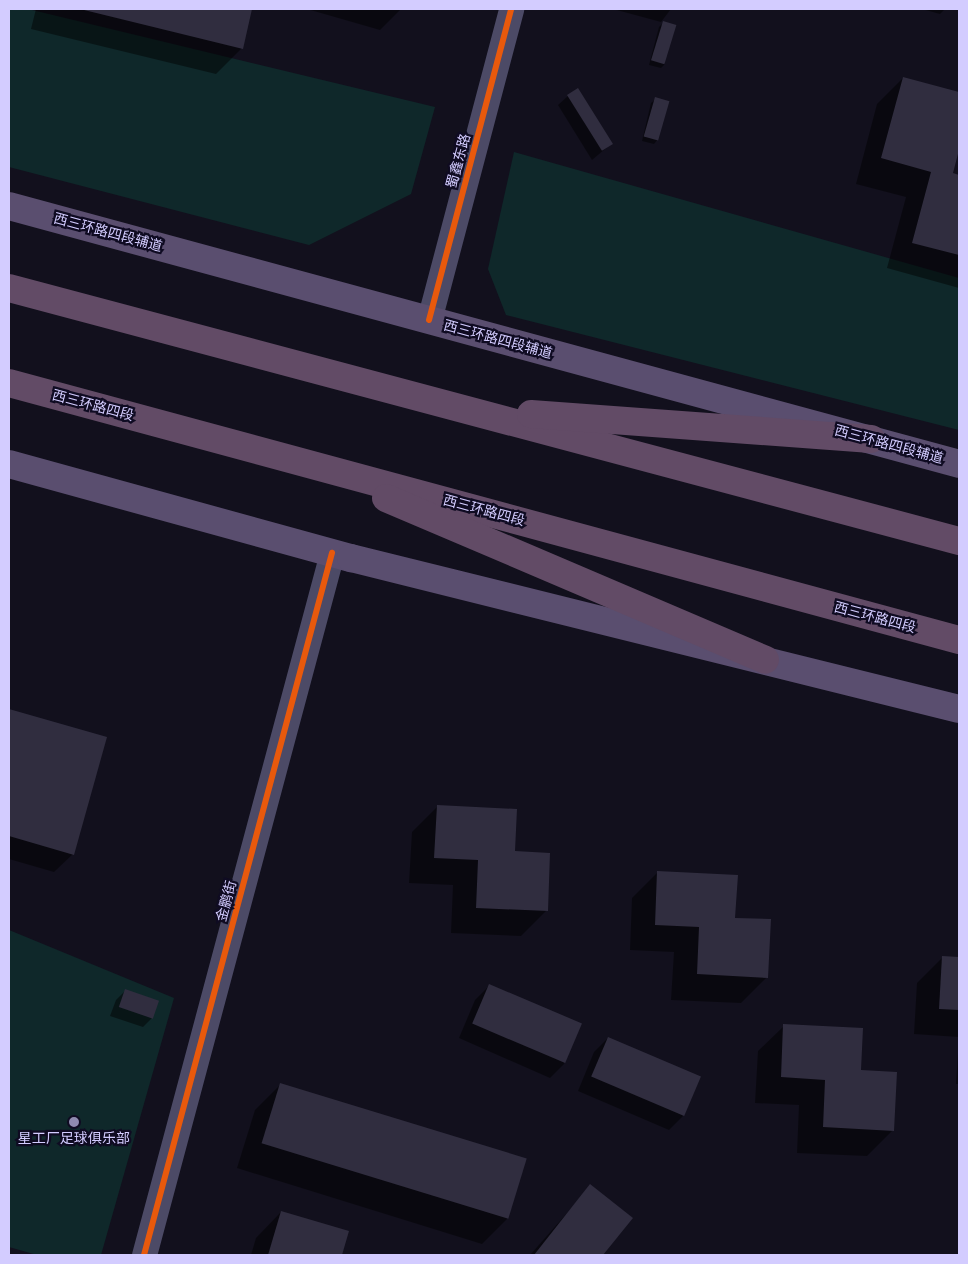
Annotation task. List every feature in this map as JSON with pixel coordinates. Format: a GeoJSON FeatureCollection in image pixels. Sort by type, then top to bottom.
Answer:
{"type":"FeatureCollection","features":[{"type":"Feature","properties":{"kind":"highway"},"geometry":{"type":"LineString","coordinates":[[9,288],[959,542]]}},
{"type":"Feature","properties":{"kind":"highway","name":"西三环路四段"},"geometry":{"type":"LineString","coordinates":[[9,383],[290,457],[959,640]]}},
{"type":"Feature","properties":{"kind":"highway"},"geometry":{"type":"LineString","coordinates":[[465,409],[871,439]]}},
{"type":"Feature","properties":{"kind":"highway"},"geometry":{"type":"LineString","coordinates":[[290,457],[765,660]]}},
{"type":"Feature","properties":{"kind":"main road","name":"西三环路四段辅道"},"geometry":{"type":"LineString","coordinates":[[9,206],[959,464]]}},
{"type":"Feature","properties":{"kind":"main road"},"geometry":{"type":"LineString","coordinates":[[9,464],[332,552],[959,709]]}},
{"type":"Feature","properties":{"kind":"street","name":"蜀鑫东路"},"geometry":{"type":"LineString","coordinates":[[429,320],[511,9]]}},
{"type":"Feature","properties":{"kind":"street","name":"金鹏街"},"geometry":{"type":"LineString","coordinates":[[144,1255],[332,552]]}},
{"type":"Feature","properties":{"kind":"green space"},"geometry":{"type":"Polygon","coordinates":[[[9,9],[28,9],[435,107],[411,194],[309,245],[9,167],[9,9]]]}},
{"type":"Feature","properties":{"kind":"green space"},"geometry":{"type":"Polygon","coordinates":[[[514,152],[959,278],[959,430],[506,315],[488,269],[514,152]]]}},
{"type":"Feature","properties":{"kind":"green space","name":"星工厂足球俱乐部"},"geometry":{"type":"Polygon","coordinates":[[[9,930],[174,998],[101,1255],[37,1255],[9,1247],[9,930]]]}},
{"type":"Feature","properties":{"kind":"building"},"geometry":{"type":"Polygon","coordinates":[[[80,9],[252,9],[243,49],[80,9]]]}},
{"type":"Feature","properties":{"kind":"building"},"geometry":{"type":"Polygon","coordinates":[[[663,21],[676,25],[664,64],[651,60],[663,21]]]}},
{"type":"Feature","properties":{"kind":"building"},"geometry":{"type":"Polygon","coordinates":[[[903,77],[959,92],[959,150],[953,173],[959,175],[959,255],[912,243],[931,172],[881,158],[903,77]]]}},
{"type":"Feature","properties":{"kind":"building"},"geometry":{"type":"Polygon","coordinates":[[[578,88],[613,144],[602,151],[567,95],[578,88]]]}},
{"type":"Feature","properties":{"kind":"building"},"geometry":{"type":"Polygon","coordinates":[[[655,97],[669,101],[658,141],[644,136],[655,97]]]}},
{"type":"Feature","properties":{"kind":"building"},"geometry":{"type":"Polygon","coordinates":[[[9,709],[107,737],[74,855],[9,836],[9,709]]]}},
{"type":"Feature","properties":{"kind":"building"},"geometry":{"type":"Polygon","coordinates":[[[437,805],[517,809],[515,851],[550,853],[548,911],[476,908],[478,860],[434,858],[437,805]]]}},
{"type":"Feature","properties":{"kind":"building"},"geometry":{"type":"Polygon","coordinates":[[[657,871],[738,875],[735,918],[771,919],[768,978],[697,974],[699,927],[655,925],[657,871]]]}},
{"type":"Feature","properties":{"kind":"building"},"geometry":{"type":"Polygon","coordinates":[[[942,956],[959,957],[959,1010],[939,1009],[942,956]]]}},
{"type":"Feature","properties":{"kind":"building"},"geometry":{"type":"Polygon","coordinates":[[[489,984],[582,1023],[565,1063],[472,1024],[489,984]]]}},
{"type":"Feature","properties":{"kind":"building"},"geometry":{"type":"Polygon","coordinates":[[[125,989],[159,1001],[153,1019],[119,1007],[125,989]]]}},
{"type":"Feature","properties":{"kind":"building"},"geometry":{"type":"Polygon","coordinates":[[[783,1024],[863,1028],[861,1070],[897,1072],[894,1131],[823,1127],[825,1080],[781,1077],[783,1024]]]}},
{"type":"Feature","properties":{"kind":"building"},"geometry":{"type":"Polygon","coordinates":[[[608,1037],[701,1076],[684,1116],[591,1077],[608,1037]]]}},
{"type":"Feature","properties":{"kind":"building"},"geometry":{"type":"Polygon","coordinates":[[[280,1083],[527,1158],[508,1219],[262,1143],[280,1083]]]}},
{"type":"Feature","properties":{"kind":"building"},"geometry":{"type":"Polygon","coordinates":[[[590,1184],[633,1218],[603,1255],[534,1255],[590,1184]]]}},
{"type":"Feature","properties":{"kind":"building"},"geometry":{"type":"Polygon","coordinates":[[[281,1211],[349,1231],[342,1255],[268,1255],[281,1211]]]}},
{"type":"Feature","properties":{"kind":"cycle path"},"geometry":{"type":"LineString","coordinates":[[429,320],[511,9]]}},
{"type":"Feature","properties":{"kind":"cycle path"},"geometry":{"type":"LineString","coordinates":[[144,1255],[332,553]]}},
{"type":"Feature","properties":{"kind":"place","name":"星工厂足球俱乐部"},"geometry":{"type":"Point","coordinates":[74,1122]}}]}
